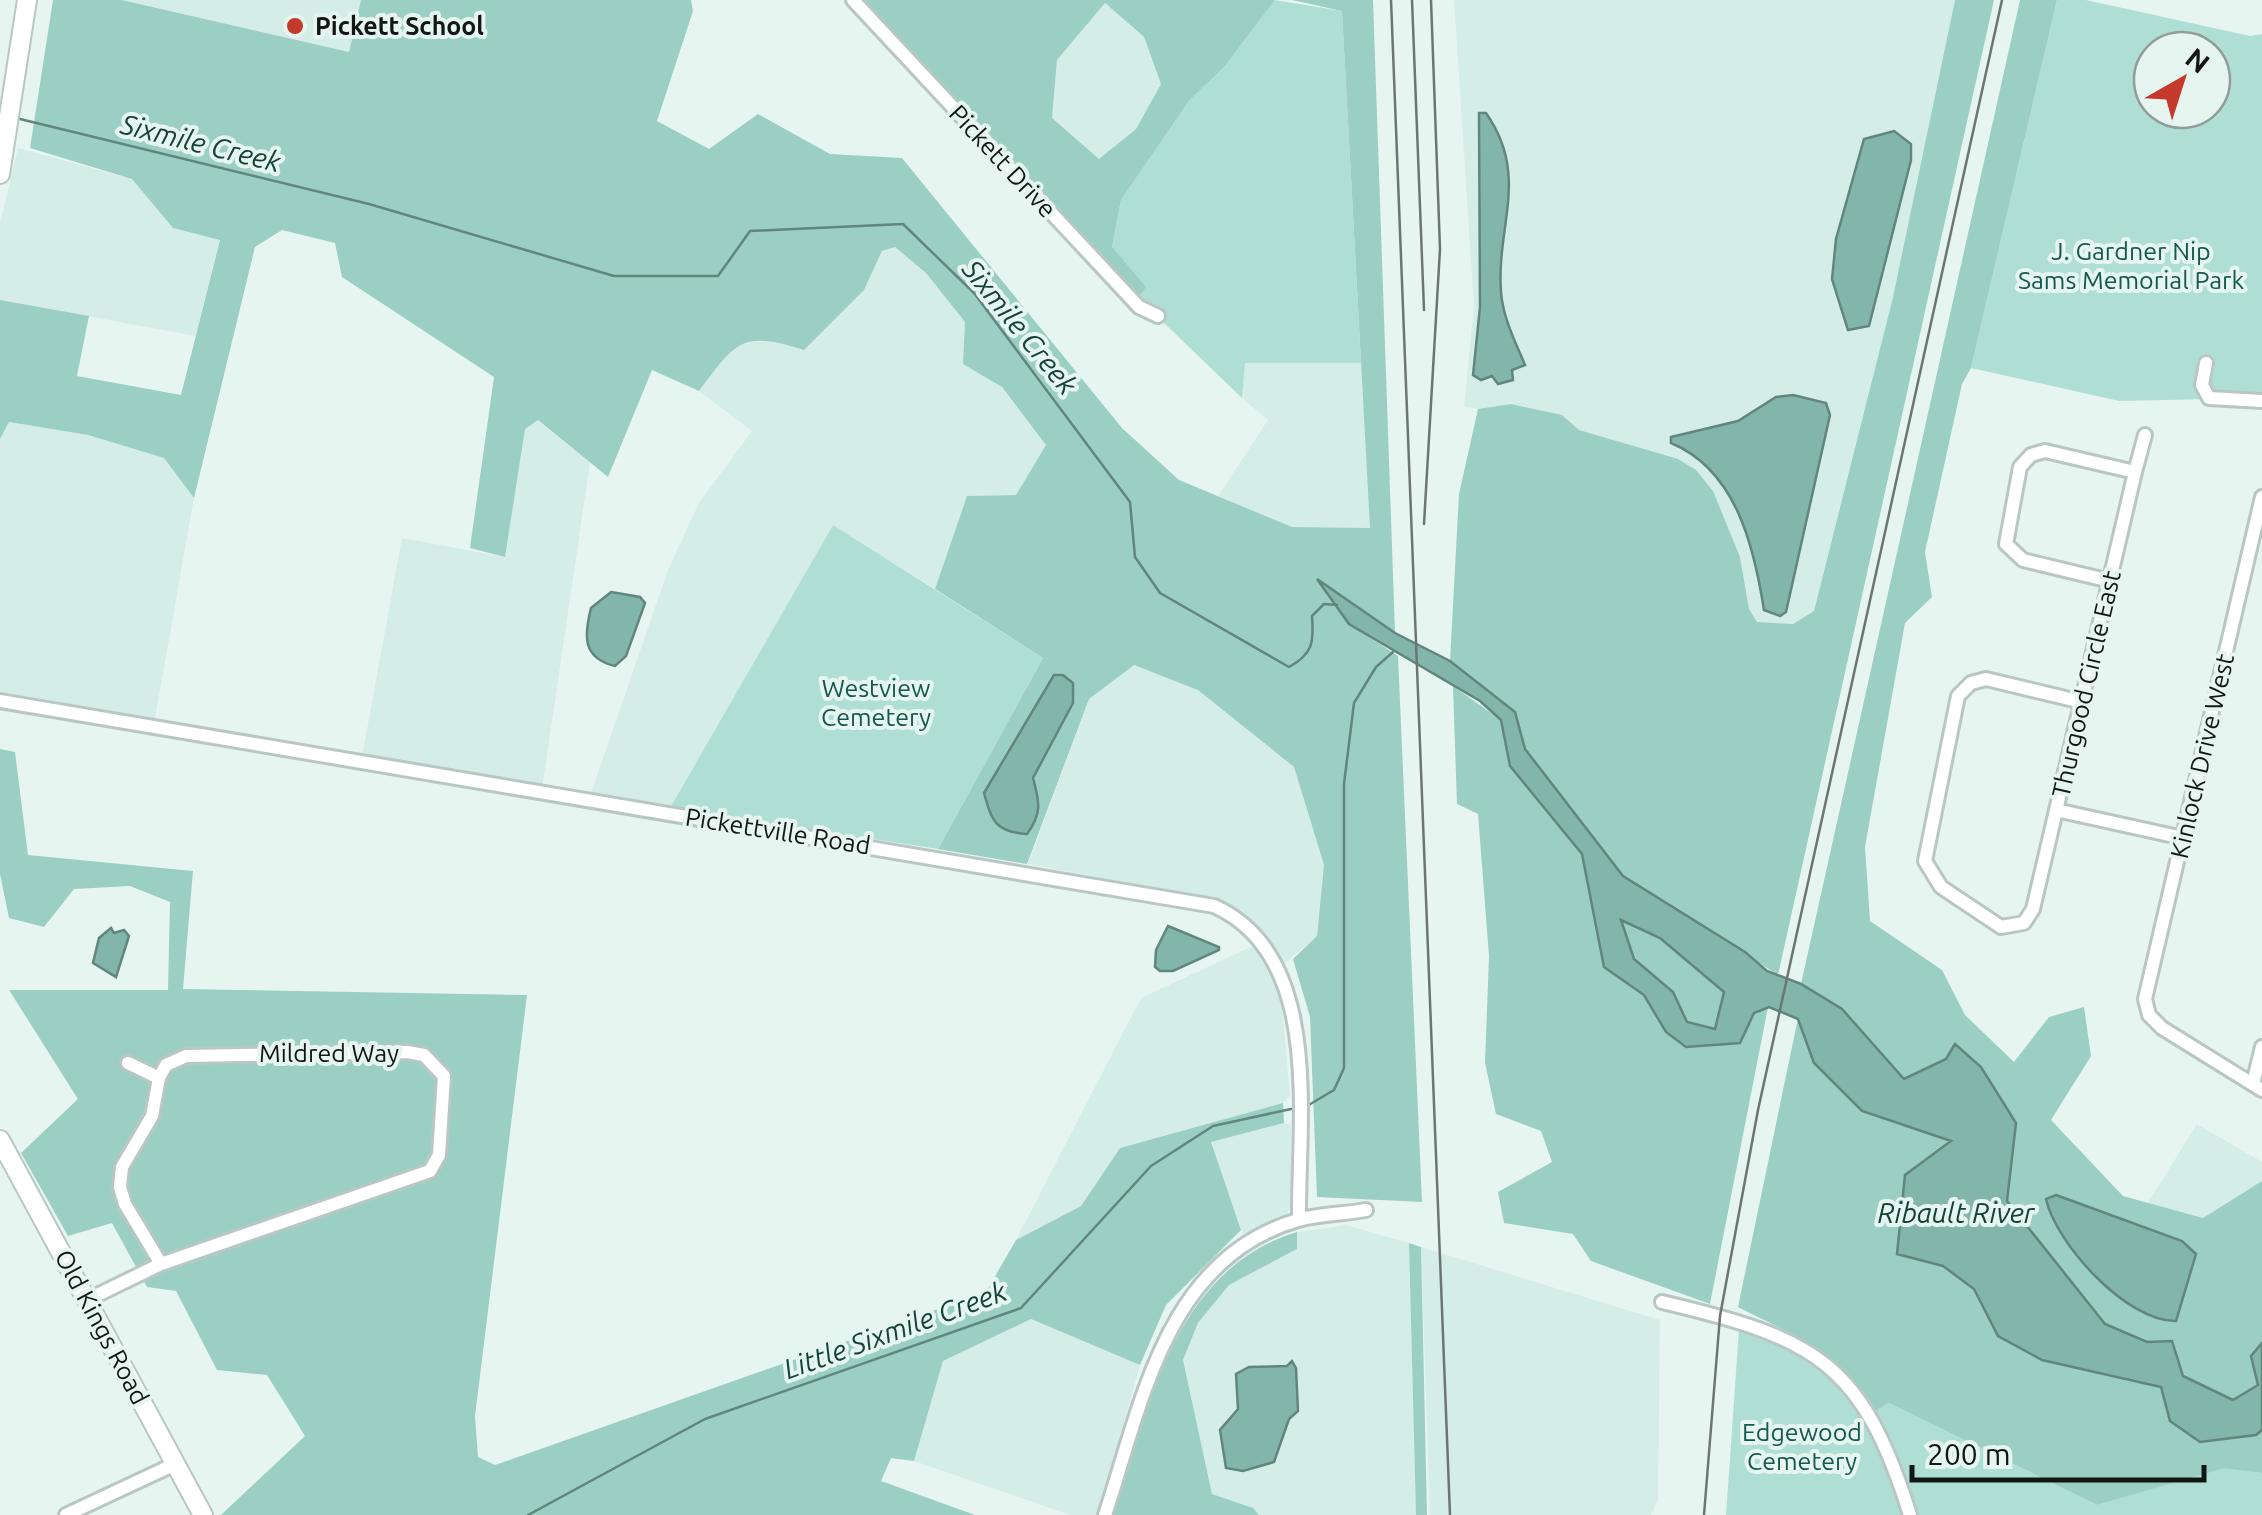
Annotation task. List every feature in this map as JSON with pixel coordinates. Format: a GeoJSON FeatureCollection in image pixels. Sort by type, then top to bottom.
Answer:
{"type":"FeatureCollection","features":[{"type":"Feature","properties":{"kind":"main road"},"geometry":{"type":"LineString","coordinates":[[0,174],[28,0]]}},
{"type":"Feature","properties":{"kind":"main road","name":"Old Kings Road"},"geometry":{"type":"LineString","coordinates":[[0,1140],[5,1161],[87,1300],[203,1515]]}},
{"type":"Feature","properties":{"kind":"street","name":"Pickett Drive"},"geometry":{"type":"LineString","coordinates":[[853,0],[1139,307],[1158,316]]}},
{"type":"Feature","properties":{"kind":"street"},"geometry":{"type":"LineString","coordinates":[[2206,363],[2202,385],[2209,398],[2262,402]]}},
{"type":"Feature","properties":{"kind":"street","name":"Thurgood Circle East"},"geometry":{"type":"LineString","coordinates":[[2082,702],[1986,679],[1971,683],[1958,696],[1924,852],[1928,869],[1941,887],[1994,924],[2016,927],[2033,909],[2082,702],[2135,472],[2145,435]]}},
{"type":"Feature","properties":{"kind":"street"},"geometry":{"type":"LineString","coordinates":[[2110,581],[2023,560],[2010,551],[2005,537],[2020,467],[2031,456],[2045,451],[2135,472]]}},
{"type":"Feature","properties":{"kind":"street","name":"Kinlock Drive West"},"geometry":{"type":"LineString","coordinates":[[2258,1087],[2149,1016],[2145,999],[2262,496]]}},
{"type":"Feature","properties":{"kind":"street","name":"Pickettville Road"},"geometry":{"type":"LineString","coordinates":[[0,702],[1214,906],[1260,938],[1287,988],[1298,1059],[1299,1219]]}},
{"type":"Feature","properties":{"kind":"street"},"geometry":{"type":"LineString","coordinates":[[2056,810],[2183,838]]}},
{"type":"Feature","properties":{"kind":"street"},"geometry":{"type":"LineString","coordinates":[[2258,1087],[2262,1046]]}},
{"type":"Feature","properties":{"kind":"street","name":"Mildred Way"},"geometry":{"type":"LineString","coordinates":[[87,1300],[161,1264],[430,1171],[439,1155],[444,1076],[424,1055],[407,1052],[186,1056],[166,1065],[159,1078]]}},
{"type":"Feature","properties":{"kind":"street"},"geometry":{"type":"LineString","coordinates":[[128,1063],[159,1078],[152,1116],[122,1168],[120,1187],[161,1264]]}},
{"type":"Feature","properties":{"kind":"street"},"geometry":{"type":"LineString","coordinates":[[1105,1515],[1163,1340],[1186,1300],[1242,1246],[1299,1219],[1366,1210]]}},
{"type":"Feature","properties":{"kind":"street"},"geometry":{"type":"LineString","coordinates":[[1662,1302],[1777,1335],[1817,1357],[1840,1377],[1875,1419],[1910,1515]]}},
{"type":"Feature","properties":{"kind":"street"},"geometry":{"type":"LineString","coordinates":[[66,1515],[176,1464]]}},
{"type":"Feature","properties":{"kind":"shaded area"},"geometry":{"type":"Polygon","coordinates":[[[53,0],[122,0],[349,52],[361,0],[691,0],[693,11],[657,121],[709,149],[758,114],[830,154],[902,158],[1122,428],[1179,480],[1292,527],[1370,528],[1342,11],[1292,0],[1373,0],[1395,633],[1320,581],[1349,624],[1398,656],[1422,1202],[1317,1197],[1310,1017],[1293,959],[1317,936],[1324,865],[1294,767],[1198,690],[1134,665],[1089,699],[1027,864],[938,849],[1043,658],[935,589],[967,496],[1016,495],[1046,445],[1002,387],[963,364],[965,322],[926,273],[895,247],[882,251],[864,290],[804,350],[766,341],[742,345],[722,361],[699,391],[652,370],[608,477],[538,420],[525,429],[505,557],[470,548],[494,377],[342,277],[335,243],[282,230],[255,247],[194,498],[164,458],[88,435],[9,422],[0,439],[0,300],[89,316],[77,376],[181,395],[220,240],[173,228],[132,179],[30,148],[53,0]]]}},
{"type":"Feature","properties":{"kind":"shaded area","name":"Pickett School"},"geometry":{"type":"Polygon","coordinates":[[[122,0],[361,0],[349,52],[122,0]]]}},
{"type":"Feature","properties":{"kind":"shaded area"},"geometry":{"type":"Polygon","coordinates":[[[862,0],[1275,0],[1225,66],[1189,101],[1121,200],[1112,247],[1146,287],[1138,298],[862,0]],[[1105,3],[1057,60],[1052,118],[1099,159],[1136,129],[1161,84],[1144,37],[1105,3]]]}},
{"type":"Feature","properties":{"kind":"shaded area"},"geometry":{"type":"Polygon","coordinates":[[[1454,0],[1955,0],[1893,297],[1814,611],[1793,624],[1757,622],[1749,609],[1740,557],[1620,445],[1579,430],[1562,415],[1512,404],[1464,407],[1474,306],[1454,0]]]}},
{"type":"Feature","properties":{"kind":"shaded area"},"geometry":{"type":"Polygon","coordinates":[[[1955,0],[1994,0],[1778,975],[1623,876],[1525,749],[1515,712],[1450,661],[1459,494],[1478,409],[1511,404],[1562,415],[1579,430],[1678,459],[1696,470],[1713,491],[1740,557],[1749,609],[1757,622],[1793,624],[1814,611],[1893,297],[1955,0]]]}},
{"type":"Feature","properties":{"kind":"shaded area"},"geometry":{"type":"Polygon","coordinates":[[[2020,0],[2057,0],[1971,368],[1962,384],[1925,552],[1932,597],[1905,623],[1865,847],[1870,921],[1942,970],[1965,1015],[2014,1062],[2049,1017],[2084,1007],[2091,1056],[2051,1120],[2123,1196],[2203,1218],[2262,1181],[2262,1343],[2251,1356],[2258,1385],[2232,1400],[2183,1376],[2147,1342],[2105,1324],[2007,1201],[2016,1123],[1981,1067],[1954,1045],[1946,1059],[1904,1079],[1842,1009],[1801,984],[2020,0]],[[2056,1196],[2046,1199],[2196,1255],[2182,1241],[2056,1196]]]}},
{"type":"Feature","properties":{"kind":"shaded area"},"geometry":{"type":"Polygon","coordinates":[[[1105,3],[1144,38],[1161,84],[1136,129],[1099,160],[1052,118],[1057,60],[1105,3]]]}},
{"type":"Feature","properties":{"kind":"shaded area"},"geometry":{"type":"Polygon","coordinates":[[[18,148],[132,179],[173,228],[220,239],[196,336],[0,300],[0,224],[18,148]]]}},
{"type":"Feature","properties":{"kind":"shaded area"},"geometry":{"type":"Polygon","coordinates":[[[895,247],[926,273],[965,322],[964,364],[1002,387],[1046,445],[1016,495],[967,496],[935,589],[833,525],[670,808],[590,796],[668,570],[699,503],[752,431],[699,391],[731,348],[766,338],[864,290],[882,251],[895,247]]]}},
{"type":"Feature","properties":{"kind":"shaded area"},"geometry":{"type":"Polygon","coordinates":[[[1244,363],[1361,363],[1371,528],[1292,527],[1218,496],[1268,420],[1242,398],[1244,363]]]}},
{"type":"Feature","properties":{"kind":"shaded area"},"geometry":{"type":"Polygon","coordinates":[[[537,420],[590,463],[542,789],[362,757],[402,538],[505,557],[524,429],[537,420]]]}},
{"type":"Feature","properties":{"kind":"shaded area"},"geometry":{"type":"Polygon","coordinates":[[[8,422],[88,435],[164,458],[194,498],[154,724],[0,697],[0,439],[8,422]]]}},
{"type":"Feature","properties":{"kind":"shaded area"},"geometry":{"type":"Polygon","coordinates":[[[1133,665],[1198,689],[1294,767],[1324,865],[1317,936],[1284,964],[1249,921],[1204,897],[1028,864],[1089,699],[1133,665]]]}},
{"type":"Feature","properties":{"kind":"shaded area"},"geometry":{"type":"Polygon","coordinates":[[[1453,686],[1501,720],[1510,766],[1582,854],[1604,967],[1645,995],[1666,1032],[1686,1047],[1768,1007],[1710,1304],[1591,1261],[1573,1234],[1504,1223],[1498,1192],[1552,1162],[1541,1131],[1496,1114],[1485,1063],[1489,956],[1478,814],[1457,804],[1453,686]]]}},
{"type":"Feature","properties":{"kind":"shaded area"},"geometry":{"type":"Polygon","coordinates":[[[0,749],[15,752],[28,855],[193,871],[183,989],[527,995],[475,1416],[478,1457],[495,1465],[986,1292],[1016,1240],[1081,1206],[1120,1148],[1283,1103],[1284,1123],[1211,1142],[1241,1230],[1166,1305],[1140,1365],[1031,1319],[943,1361],[914,1461],[891,1458],[881,1481],[975,1515],[221,1515],[305,1436],[267,1375],[217,1370],[176,1291],[147,1287],[112,1223],[68,1236],[21,1153],[78,1099],[9,990],[168,990],[170,902],[130,886],[74,889],[44,927],[9,918],[0,874],[0,749]]]}},
{"type":"Feature","properties":{"kind":"shaded area"},"geometry":{"type":"Polygon","coordinates":[[[1620,919],[1660,938],[1724,992],[1715,1029],[1687,1022],[1673,992],[1634,959],[1620,919]]]}},
{"type":"Feature","properties":{"kind":"shaded area"},"geometry":{"type":"Polygon","coordinates":[[[1255,945],[1281,994],[1290,1096],[1283,1103],[1120,1148],[1081,1206],[1016,1240],[1141,998],[1255,945]]]}},
{"type":"Feature","properties":{"kind":"shaded area"},"geometry":{"type":"Polygon","coordinates":[[[1798,1018],[1814,1063],[1862,1111],[1952,1141],[1905,1175],[1897,1254],[1943,1266],[1974,1289],[1999,1336],[2042,1360],[2162,1387],[2170,1421],[2256,1435],[2262,1430],[2262,1473],[2224,1468],[2097,1505],[1889,1403],[1875,1411],[1831,1359],[1798,1337],[1738,1307],[1798,1018]]]}},
{"type":"Feature","properties":{"kind":"shaded area"},"geometry":{"type":"Polygon","coordinates":[[[1284,1123],[1291,1125],[1291,1206],[1286,1216],[1244,1237],[1210,1142],[1284,1123]]]}},
{"type":"Feature","properties":{"kind":"shaded area"},"geometry":{"type":"Polygon","coordinates":[[[2197,1124],[2262,1162],[2262,1181],[2203,1218],[2148,1203],[2197,1124]]]}},
{"type":"Feature","properties":{"kind":"shaded area"},"geometry":{"type":"Polygon","coordinates":[[[1346,1225],[1409,1243],[1416,1515],[1259,1515],[1252,1508],[1212,1494],[1183,1360],[1198,1323],[1229,1285],[1297,1249],[1297,1232],[1346,1225]],[[1287,1366],[1249,1367],[1236,1374],[1238,1409],[1226,1420],[1226,1468],[1274,1462],[1289,1419],[1287,1366]]]}},
{"type":"Feature","properties":{"kind":"shaded area"},"geometry":{"type":"Polygon","coordinates":[[[1297,1232],[1297,1249],[1229,1285],[1198,1323],[1183,1360],[1212,1494],[1253,1508],[1259,1515],[1111,1515],[1154,1388],[1194,1310],[1221,1277],[1255,1250],[1297,1232]]]}},
{"type":"Feature","properties":{"kind":"shaded area"},"geometry":{"type":"Polygon","coordinates":[[[1409,1243],[1421,1247],[1427,1515],[1416,1515],[1409,1243]]]}},
{"type":"Feature","properties":{"kind":"shaded area"},"geometry":{"type":"Polygon","coordinates":[[[1421,1247],[1660,1320],[1658,1500],[1651,1515],[1430,1515],[1421,1247]]]}},
{"type":"Feature","properties":{"kind":"shaded area"},"geometry":{"type":"Polygon","coordinates":[[[1031,1319],[1140,1365],[1098,1515],[1070,1515],[914,1461],[943,1361],[1031,1319]]]}},
{"type":"Feature","properties":{"kind":"green space"},"geometry":{"type":"Polygon","coordinates":[[[1275,0],[1342,11],[1361,363],[1245,363],[1242,398],[1138,298],[1112,247],[1121,200],[1189,101],[1225,66],[1275,0]]]}},
{"type":"Feature","properties":{"kind":"green space","name":"J. Gardner Nip Sams Memorial Park"},"geometry":{"type":"Polygon","coordinates":[[[2057,0],[2086,0],[2223,30],[2132,30],[2132,130],[2232,130],[2232,32],[2262,34],[2262,398],[2119,401],[1971,368],[2057,0]]]}},
{"type":"Feature","properties":{"kind":"green space","name":"Westview Cemetery"},"geometry":{"type":"Polygon","coordinates":[[[833,525],[1043,658],[938,849],[670,808],[833,525]]]}},
{"type":"Feature","properties":{"kind":"green space","name":"Edgewood Cemetery"},"geometry":{"type":"Polygon","coordinates":[[[1739,1329],[1805,1359],[1849,1397],[1879,1448],[1903,1515],[1726,1515],[1739,1329]]]}},
{"type":"Feature","properties":{"kind":"green space","name":"Edgewood Cemetery"},"geometry":{"type":"Polygon","coordinates":[[[1889,1403],[2097,1505],[2224,1467],[2262,1473],[2262,1515],[1915,1515],[1891,1439],[1875,1411],[1889,1403]]]}},
{"type":"Feature","properties":{"kind":"water"},"geometry":{"type":"Polygon","coordinates":[[[1479,113],[1486,113],[1506,158],[1509,180],[1501,292],[1507,320],[1525,365],[1512,370],[1513,380],[1498,384],[1492,376],[1481,380],[1473,375],[1480,307],[1479,113]]]}},
{"type":"Feature","properties":{"kind":"water"},"geometry":{"type":"Polygon","coordinates":[[[1894,131],[1911,144],[1911,160],[1869,326],[1848,330],[1832,279],[1836,239],[1864,139],[1894,131]]]}},
{"type":"Feature","properties":{"kind":"water"},"geometry":{"type":"Polygon","coordinates":[[[1793,395],[1826,403],[1830,415],[1786,612],[1780,616],[1764,610],[1747,536],[1726,491],[1712,471],[1671,443],[1671,437],[1738,421],[1776,397],[1793,395]]]}},
{"type":"Feature","properties":{"kind":"water","name":"Ribault River"},"geometry":{"type":"Polygon","coordinates":[[[1317,579],[1395,633],[1450,661],[1515,712],[1525,749],[1623,876],[1745,952],[1767,971],[1801,984],[1842,1009],[1904,1079],[1946,1059],[1955,1044],[1981,1067],[2016,1123],[2007,1201],[2105,1324],[2147,1342],[2172,1341],[2183,1376],[2233,1400],[2258,1385],[2251,1356],[2262,1343],[2262,1430],[2256,1435],[2200,1442],[2170,1421],[2161,1387],[2042,1360],[1998,1336],[1974,1289],[1943,1266],[1897,1254],[1905,1175],[1951,1141],[1862,1111],[1814,1063],[1798,1019],[1769,1007],[1754,1013],[1740,1043],[1686,1047],[1666,1032],[1644,995],[1604,967],[1582,854],[1510,766],[1501,720],[1480,701],[1349,624],[1317,579]],[[1621,920],[1634,959],[1673,992],[1687,1022],[1715,1029],[1724,992],[1660,938],[1621,920]]]}},
{"type":"Feature","properties":{"kind":"water"},"geometry":{"type":"Polygon","coordinates":[[[611,592],[640,597],[645,603],[626,656],[615,666],[596,658],[587,637],[591,608],[611,592]]]}},
{"type":"Feature","properties":{"kind":"water"},"geometry":{"type":"Polygon","coordinates":[[[1054,675],[1063,675],[1073,683],[1073,703],[1033,778],[1036,819],[1027,834],[1008,831],[993,818],[984,793],[1054,675]]]}},
{"type":"Feature","properties":{"kind":"water"},"geometry":{"type":"Polygon","coordinates":[[[1168,926],[1219,950],[1173,971],[1160,971],[1155,967],[1156,950],[1168,926]]]}},
{"type":"Feature","properties":{"kind":"water"},"geometry":{"type":"Polygon","coordinates":[[[111,928],[114,933],[124,930],[129,936],[116,977],[93,963],[99,938],[111,928]]]}},
{"type":"Feature","properties":{"kind":"water"},"geometry":{"type":"Polygon","coordinates":[[[2056,1195],[2182,1241],[2196,1254],[2176,1321],[2136,1309],[2096,1277],[2052,1217],[2046,1199],[2056,1195]]]}},
{"type":"Feature","properties":{"kind":"water"},"geometry":{"type":"Polygon","coordinates":[[[1292,1361],[1296,1368],[1298,1411],[1289,1419],[1274,1462],[1243,1471],[1226,1468],[1220,1430],[1238,1409],[1236,1374],[1249,1367],[1287,1366],[1292,1361]]]}},
{"type":"Feature","properties":{"kind":"waterway","name":"Sixmile Creek"},"geometry":{"type":"LineString","coordinates":[[16,118],[369,204],[614,276],[718,276],[750,231],[903,224],[974,293],[1130,502],[1135,557],[1160,593],[1289,667],[1310,646],[1312,616],[1324,604],[1337,605]]}},
{"type":"Feature","properties":{"kind":"waterway","name":"Little Sixmile Creek"},"geometry":{"type":"LineString","coordinates":[[1307,1106],[1334,1090],[1344,1068],[1344,784],[1354,703],[1376,667],[1393,652]]}},
{"type":"Feature","properties":{"kind":"waterway","name":"Little Sixmile Creek"},"geometry":{"type":"LineString","coordinates":[[528,1515],[705,1419],[1021,1308],[1151,1166],[1213,1126],[1291,1109]]}},
{"type":"Feature","properties":{"kind":"railway"},"geometry":{"type":"LineString","coordinates":[[1391,0],[1450,1515]]}},
{"type":"Feature","properties":{"kind":"railway"},"geometry":{"type":"LineString","coordinates":[[1412,0],[1424,310]]}},
{"type":"Feature","properties":{"kind":"railway"},"geometry":{"type":"LineString","coordinates":[[1424,524],[1440,249],[1431,0]]}},
{"type":"Feature","properties":{"kind":"railway"},"geometry":{"type":"LineString","coordinates":[[1704,1515],[1720,1316],[1758,1110],[2002,0]]}},
{"type":"Feature","properties":{"kind":"place","name":"Pickett School"},"geometry":{"type":"Point","coordinates":[295,26]}}]}
